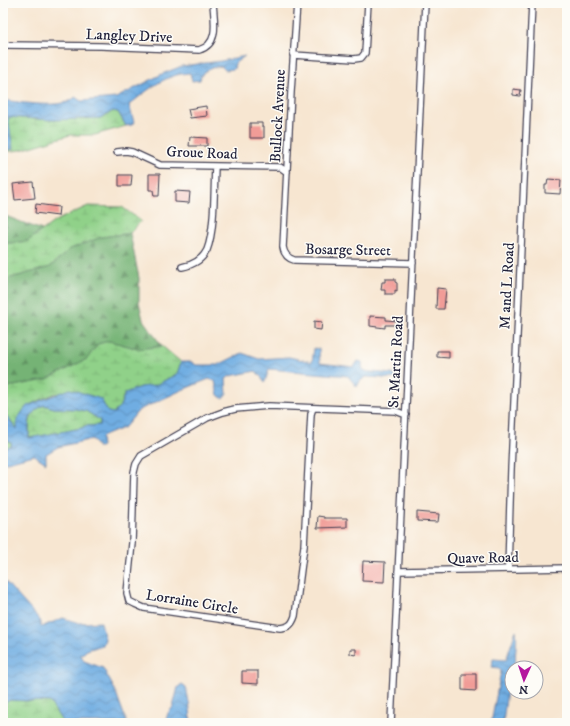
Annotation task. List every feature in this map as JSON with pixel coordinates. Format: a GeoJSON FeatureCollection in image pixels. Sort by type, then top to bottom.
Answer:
{"type":"FeatureCollection","features":[{"type":"Feature","properties":{"kind":"street","name":"Langley Drive"},"geometry":{"type":"LineString","coordinates":[[3,46],[101,46],[199,50],[209,46],[212,41],[214,22],[213,3]]}},
{"type":"Feature","properties":{"kind":"street","name":"Bullock Avenue"},"geometry":{"type":"LineString","coordinates":[[284,230],[297,3]]}},
{"type":"Feature","properties":{"kind":"street"},"geometry":{"type":"LineString","coordinates":[[293,55],[354,59],[361,58],[365,53],[368,3]]}},
{"type":"Feature","properties":{"kind":"street","name":"St Martin Road"},"geometry":{"type":"LineString","coordinates":[[391,723],[425,3]]}},
{"type":"Feature","properties":{"kind":"street","name":"M and L Road"},"geometry":{"type":"LineString","coordinates":[[508,569],[511,469],[532,3]]}},
{"type":"Feature","properties":{"kind":"street","name":"Groue Road"},"geometry":{"type":"LineString","coordinates":[[117,152],[132,152],[160,165],[280,167],[287,172]]}},
{"type":"Feature","properties":{"kind":"street"},"geometry":{"type":"LineString","coordinates":[[182,267],[194,264],[206,251],[212,228],[215,166]]}},
{"type":"Feature","properties":{"kind":"street","name":"Bosarge Street"},"geometry":{"type":"LineString","coordinates":[[284,230],[284,253],[286,257],[294,260],[413,263]]}},
{"type":"Feature","properties":{"kind":"street","name":"Lorraine Circle"},"geometry":{"type":"LineString","coordinates":[[313,408],[311,414],[304,546],[295,616],[290,626],[287,628],[271,627],[144,608],[129,601],[127,592],[132,543],[134,472],[136,464],[141,456],[189,428],[223,412],[250,407],[313,408],[396,411],[406,415]]}},
{"type":"Feature","properties":{"kind":"street","name":"Quave Road"},"geometry":{"type":"LineString","coordinates":[[398,571],[567,568]]}},
{"type":"Feature","properties":{"kind":"green space"},"geometry":{"type":"Polygon","coordinates":[[[113,111],[118,112],[126,126],[95,135],[70,135],[21,150],[3,152],[3,150],[12,149],[7,117],[53,120],[100,118],[113,111]]]}},
{"type":"Feature","properties":{"kind":"green space"},"geometry":{"type":"Polygon","coordinates":[[[88,206],[122,207],[141,221],[130,233],[101,237],[70,249],[50,267],[3,280],[3,244],[28,241],[55,221],[88,206]]]}},
{"type":"Feature","properties":{"kind":"green space"},"geometry":{"type":"Polygon","coordinates":[[[3,215],[42,230],[28,241],[3,244],[3,215]]]}},
{"type":"Feature","properties":{"kind":"green space"},"geometry":{"type":"Polygon","coordinates":[[[130,233],[139,278],[139,302],[143,320],[162,346],[139,349],[109,341],[98,344],[87,359],[46,380],[3,388],[3,280],[50,267],[70,249],[101,237],[130,233]]]}},
{"type":"Feature","properties":{"kind":"green space"},"geometry":{"type":"Polygon","coordinates":[[[109,341],[139,349],[162,346],[181,362],[177,374],[156,385],[140,387],[125,393],[120,406],[114,413],[108,413],[56,393],[27,406],[17,430],[3,412],[3,388],[46,380],[87,359],[98,344],[109,341]]]}},
{"type":"Feature","properties":{"kind":"green space"},"geometry":{"type":"Polygon","coordinates":[[[44,405],[54,408],[86,411],[100,420],[100,425],[85,426],[82,428],[29,439],[30,418],[35,411],[44,405]]]}},
{"type":"Feature","properties":{"kind":"green space"},"geometry":{"type":"Polygon","coordinates":[[[3,431],[7,440],[12,444],[11,446],[3,448],[3,431]]]}},
{"type":"Feature","properties":{"kind":"green space"},"geometry":{"type":"Polygon","coordinates":[[[10,700],[50,702],[63,723],[3,723],[3,704],[10,700]]]}},
{"type":"Feature","properties":{"kind":"water"},"geometry":{"type":"Polygon","coordinates":[[[245,56],[235,63],[234,69],[225,70],[221,66],[210,68],[203,73],[200,80],[192,81],[190,73],[173,76],[157,84],[129,105],[134,122],[132,125],[126,126],[118,112],[113,111],[100,118],[53,120],[8,117],[13,149],[3,150],[3,100],[52,104],[70,101],[75,97],[81,101],[116,98],[162,74],[182,66],[245,56]]]}},
{"type":"Feature","properties":{"kind":"water"},"geometry":{"type":"Polygon","coordinates":[[[314,348],[319,349],[320,363],[354,367],[358,361],[362,362],[363,371],[392,374],[401,379],[366,377],[360,381],[357,387],[348,376],[269,369],[265,382],[256,371],[230,376],[226,379],[227,394],[223,399],[218,395],[215,381],[209,379],[139,410],[125,427],[101,437],[102,446],[98,448],[92,439],[58,447],[46,454],[46,463],[34,455],[3,463],[3,448],[11,446],[12,444],[8,441],[4,433],[3,412],[17,429],[17,419],[27,406],[70,389],[101,399],[108,412],[114,413],[120,406],[125,393],[140,387],[156,385],[177,374],[181,362],[192,362],[196,365],[218,365],[242,353],[259,359],[289,357],[312,362],[314,348]],[[44,405],[34,412],[29,422],[29,438],[82,428],[85,426],[100,425],[100,420],[86,411],[54,408],[44,405]]]}},
{"type":"Feature","properties":{"kind":"water"},"geometry":{"type":"Polygon","coordinates":[[[3,579],[39,619],[41,627],[63,618],[79,623],[101,622],[105,639],[103,645],[87,650],[81,655],[84,661],[103,668],[115,690],[127,723],[63,723],[50,702],[10,700],[3,704],[3,579]]]}},
{"type":"Feature","properties":{"kind":"water"},"geometry":{"type":"Polygon","coordinates":[[[516,630],[515,660],[506,660],[516,630]]]}},
{"type":"Feature","properties":{"kind":"water"},"geometry":{"type":"Polygon","coordinates":[[[493,659],[506,660],[504,660],[504,700],[506,700],[503,723],[491,723],[501,671],[499,668],[492,667],[493,659]]]}},
{"type":"Feature","properties":{"kind":"water"},"geometry":{"type":"Polygon","coordinates":[[[182,684],[186,687],[190,710],[190,723],[169,723],[166,719],[168,713],[173,707],[178,687],[182,684]]]}},
{"type":"Feature","properties":{"kind":"building"},"geometry":{"type":"Polygon","coordinates":[[[513,89],[521,90],[520,96],[513,95],[513,89]]]}},
{"type":"Feature","properties":{"kind":"building"},"geometry":{"type":"Polygon","coordinates":[[[206,106],[207,116],[190,118],[188,109],[206,106]]]}},
{"type":"Feature","properties":{"kind":"building"},"geometry":{"type":"Polygon","coordinates":[[[250,123],[262,123],[262,127],[264,127],[264,138],[250,138],[250,123]]]}},
{"type":"Feature","properties":{"kind":"building"},"geometry":{"type":"Polygon","coordinates":[[[190,137],[207,138],[207,146],[189,146],[190,137]]]}},
{"type":"Feature","properties":{"kind":"building"},"geometry":{"type":"Polygon","coordinates":[[[149,174],[160,174],[159,196],[154,196],[153,190],[149,190],[149,174]]]}},
{"type":"Feature","properties":{"kind":"building"},"geometry":{"type":"Polygon","coordinates":[[[119,175],[132,175],[131,186],[119,186],[119,175]]]}},
{"type":"Feature","properties":{"kind":"building"},"geometry":{"type":"Polygon","coordinates":[[[548,179],[561,180],[560,194],[545,193],[545,185],[547,185],[548,179]]]}},
{"type":"Feature","properties":{"kind":"building"},"geometry":{"type":"Polygon","coordinates":[[[33,182],[35,198],[15,200],[13,184],[33,182]]]}},
{"type":"Feature","properties":{"kind":"building"},"geometry":{"type":"Polygon","coordinates":[[[175,191],[190,192],[189,203],[175,202],[175,191]]]}},
{"type":"Feature","properties":{"kind":"building"},"geometry":{"type":"Polygon","coordinates":[[[36,204],[59,207],[58,216],[35,213],[36,204]]]}},
{"type":"Feature","properties":{"kind":"building"},"geometry":{"type":"Polygon","coordinates":[[[385,279],[395,279],[395,282],[397,283],[397,291],[395,290],[395,294],[385,294],[385,290],[381,290],[382,282],[385,282],[385,279]]]}},
{"type":"Feature","properties":{"kind":"building"},"geometry":{"type":"Polygon","coordinates":[[[437,288],[446,289],[444,309],[436,309],[437,288]]]}},
{"type":"Feature","properties":{"kind":"building"},"geometry":{"type":"Polygon","coordinates":[[[370,316],[386,317],[386,320],[397,321],[397,325],[385,325],[385,328],[370,326],[370,316]]]}},
{"type":"Feature","properties":{"kind":"building"},"geometry":{"type":"Polygon","coordinates":[[[314,321],[322,322],[321,330],[314,329],[314,321]]]}},
{"type":"Feature","properties":{"kind":"building"},"geometry":{"type":"Polygon","coordinates":[[[437,351],[449,351],[449,358],[437,357],[437,351]]]}},
{"type":"Feature","properties":{"kind":"building"},"geometry":{"type":"Polygon","coordinates":[[[417,512],[439,514],[438,522],[417,521],[417,512]]]}},
{"type":"Feature","properties":{"kind":"building"},"geometry":{"type":"Polygon","coordinates":[[[318,516],[324,518],[347,518],[347,527],[317,528],[318,516]]]}},
{"type":"Feature","properties":{"kind":"building"},"geometry":{"type":"Polygon","coordinates":[[[363,561],[385,562],[384,582],[362,581],[363,561]]]}},
{"type":"Feature","properties":{"kind":"building"},"geometry":{"type":"Polygon","coordinates":[[[350,649],[356,649],[356,655],[350,654],[350,649]]]}},
{"type":"Feature","properties":{"kind":"building"},"geometry":{"type":"Polygon","coordinates":[[[242,671],[258,671],[258,684],[242,683],[242,671]]]}},
{"type":"Feature","properties":{"kind":"building"},"geometry":{"type":"Polygon","coordinates":[[[462,674],[476,674],[476,691],[462,690],[462,674]]]}}]}
